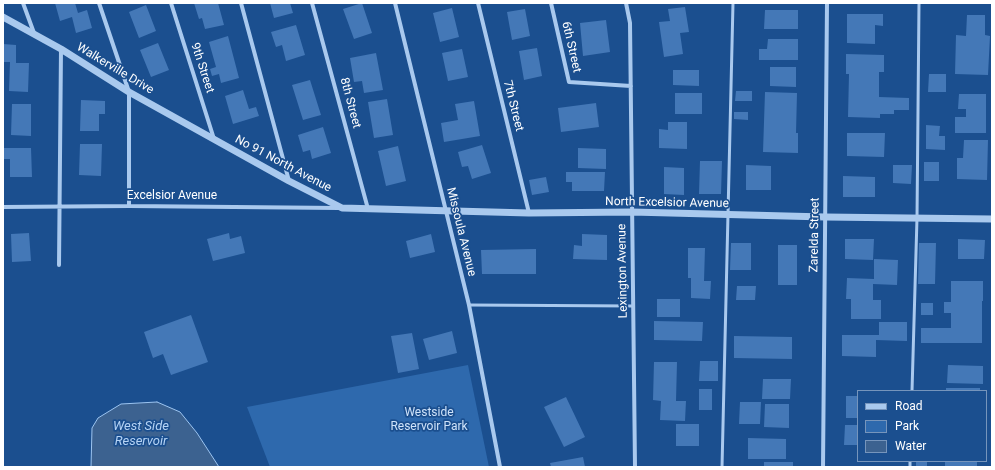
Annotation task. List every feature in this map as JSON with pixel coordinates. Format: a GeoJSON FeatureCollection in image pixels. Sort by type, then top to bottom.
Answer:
{"type":"FeatureCollection","features":[{"type":"Feature","properties":{"kind":"street"},"geometry":{"type":"LineString","coordinates":[[23,3],[34,33]]}},
{"type":"Feature","properties":{"kind":"street"},"geometry":{"type":"LineString","coordinates":[[100,3],[129,92],[129,206]]}},
{"type":"Feature","properties":{"kind":"street","name":"9th Street"},"geometry":{"type":"LineString","coordinates":[[171,3],[214,139]]}},
{"type":"Feature","properties":{"kind":"street"},"geometry":{"type":"LineString","coordinates":[[241,3],[289,181]]}},
{"type":"Feature","properties":{"kind":"street","name":"8th Street"},"geometry":{"type":"LineString","coordinates":[[312,3],[368,209]]}},
{"type":"Feature","properties":{"kind":"street","name":"Missoula Avenue"},"geometry":{"type":"LineString","coordinates":[[395,3],[469,305],[500,467]]}},
{"type":"Feature","properties":{"kind":"street","name":"7th Street"},"geometry":{"type":"LineString","coordinates":[[478,3],[529,213]]}},
{"type":"Feature","properties":{"kind":"street","name":"6th Street"},"geometry":{"type":"LineString","coordinates":[[551,3],[569,82],[631,86]]}},
{"type":"Feature","properties":{"kind":"street","name":"Lexington Avenue"},"geometry":{"type":"LineString","coordinates":[[626,3],[630,23],[635,467]]}},
{"type":"Feature","properties":{"kind":"street","name":"Zarelda Street"},"geometry":{"type":"LineString","coordinates":[[823,467],[827,3]]}},
{"type":"Feature","properties":{"kind":"street","name":"Walkerville Drive"},"geometry":{"type":"LineString","coordinates":[[3,17],[61,49],[129,92],[214,139]]}},
{"type":"Feature","properties":{"kind":"street"},"geometry":{"type":"LineString","coordinates":[[59,265],[61,49]]}},
{"type":"Feature","properties":{"kind":"street","name":"No 91 North Avenue"},"geometry":{"type":"LineString","coordinates":[[214,139],[289,181],[342,208]]}},
{"type":"Feature","properties":{"kind":"street","name":"Excelsior Avenue"},"geometry":{"type":"LineString","coordinates":[[3,207],[129,206],[342,208]]}},
{"type":"Feature","properties":{"kind":"street","name":"North Excelsior Avenue"},"geometry":{"type":"LineString","coordinates":[[342,208],[529,213],[632,212],[825,217],[992,219]]}},
{"type":"Feature","properties":{"kind":"lane"},"geometry":{"type":"LineString","coordinates":[[722,467],[733,3]]}},
{"type":"Feature","properties":{"kind":"lane"},"geometry":{"type":"LineString","coordinates":[[912,390],[917,218],[919,3]]}},
{"type":"Feature","properties":{"kind":"lane"},"geometry":{"type":"LineString","coordinates":[[469,305],[633,306]]}},
{"type":"Feature","properties":{"kind":"green space","name":"Westside Reservoir Park"},"geometry":{"type":"Polygon","coordinates":[[[468,365],[489,467],[270,467],[247,407],[468,365]]]}},
{"type":"Feature","properties":{"kind":"water","name":"West Side Reservoir"},"geometry":{"type":"Polygon","coordinates":[[[157,402],[180,412],[197,433],[219,467],[91,467],[92,428],[98,418],[121,404],[157,402]]]}},
{"type":"Feature","properties":{"kind":"building"},"geometry":{"type":"Polygon","coordinates":[[[55,3],[75,3],[78,13],[87,10],[92,28],[76,33],[72,17],[60,21],[55,3]]]}},
{"type":"Feature","properties":{"kind":"building"},"geometry":{"type":"Polygon","coordinates":[[[194,3],[218,3],[224,25],[205,29],[202,18],[199,19],[194,3]]]}},
{"type":"Feature","properties":{"kind":"building"},"geometry":{"type":"Polygon","coordinates":[[[270,3],[290,3],[293,13],[274,18],[270,3]]]}},
{"type":"Feature","properties":{"kind":"building"},"geometry":{"type":"Polygon","coordinates":[[[362,3],[372,33],[354,39],[343,9],[362,3]]]}},
{"type":"Feature","properties":{"kind":"building"},"geometry":{"type":"Polygon","coordinates":[[[146,5],[156,31],[139,38],[129,12],[146,5]]]}},
{"type":"Feature","properties":{"kind":"building"},"geometry":{"type":"Polygon","coordinates":[[[685,7],[689,32],[680,33],[683,54],[664,57],[659,22],[670,21],[668,9],[685,7]]]}},
{"type":"Feature","properties":{"kind":"building"},"geometry":{"type":"Polygon","coordinates":[[[452,8],[459,37],[440,42],[433,13],[452,8]]]}},
{"type":"Feature","properties":{"kind":"building"},"geometry":{"type":"Polygon","coordinates":[[[525,9],[530,36],[512,40],[507,12],[525,9]]]}},
{"type":"Feature","properties":{"kind":"building"},"geometry":{"type":"Polygon","coordinates":[[[765,10],[798,10],[798,29],[764,29],[765,10]]]}},
{"type":"Feature","properties":{"kind":"building"},"geometry":{"type":"Polygon","coordinates":[[[847,14],[883,14],[883,26],[875,25],[875,44],[847,43],[847,14]]]}},
{"type":"Feature","properties":{"kind":"building"},"geometry":{"type":"Polygon","coordinates":[[[967,15],[985,15],[985,35],[990,36],[988,75],[955,74],[956,35],[966,36],[967,15]]]}},
{"type":"Feature","properties":{"kind":"building"},"geometry":{"type":"Polygon","coordinates":[[[606,20],[610,52],[583,56],[580,23],[606,20]]]}},
{"type":"Feature","properties":{"kind":"building"},"geometry":{"type":"Polygon","coordinates":[[[296,25],[305,55],[286,61],[282,45],[276,47],[271,32],[296,25]]]}},
{"type":"Feature","properties":{"kind":"building"},"geometry":{"type":"Polygon","coordinates":[[[228,36],[239,78],[221,83],[219,74],[212,76],[210,69],[216,67],[209,42],[228,36]]]}},
{"type":"Feature","properties":{"kind":"building"},"geometry":{"type":"Polygon","coordinates":[[[768,39],[798,39],[798,60],[759,60],[759,49],[767,49],[768,39]]]}},
{"type":"Feature","properties":{"kind":"building"},"geometry":{"type":"Polygon","coordinates":[[[158,43],[169,70],[151,77],[140,50],[158,43]]]}},
{"type":"Feature","properties":{"kind":"building"},"geometry":{"type":"Polygon","coordinates":[[[3,44],[16,45],[16,63],[29,63],[28,92],[9,91],[10,62],[3,62],[3,44]]]}},
{"type":"Feature","properties":{"kind":"building"},"geometry":{"type":"Polygon","coordinates":[[[537,48],[542,76],[524,80],[519,51],[537,48]]]}},
{"type":"Feature","properties":{"kind":"building"},"geometry":{"type":"Polygon","coordinates":[[[462,49],[468,77],[448,81],[442,53],[462,49]]]}},
{"type":"Feature","properties":{"kind":"building"},"geometry":{"type":"Polygon","coordinates":[[[376,53],[383,90],[364,93],[362,81],[354,82],[350,58],[376,53]]]}},
{"type":"Feature","properties":{"kind":"building"},"geometry":{"type":"Polygon","coordinates":[[[846,54],[884,55],[884,72],[879,72],[879,97],[909,98],[909,110],[894,110],[894,114],[880,114],[880,118],[848,117],[849,74],[846,74],[846,54]]]}},
{"type":"Feature","properties":{"kind":"building"},"geometry":{"type":"Polygon","coordinates":[[[770,67],[796,67],[796,87],[770,86],[770,67]]]}},
{"type":"Feature","properties":{"kind":"building"},"geometry":{"type":"Polygon","coordinates":[[[673,70],[699,70],[699,86],[673,85],[673,70]]]}},
{"type":"Feature","properties":{"kind":"building"},"geometry":{"type":"Polygon","coordinates":[[[929,74],[946,74],[946,92],[928,92],[929,74]]]}},
{"type":"Feature","properties":{"kind":"building"},"geometry":{"type":"Polygon","coordinates":[[[310,80],[321,115],[303,120],[292,85],[310,80]]]}},
{"type":"Feature","properties":{"kind":"building"},"geometry":{"type":"Polygon","coordinates":[[[243,90],[249,109],[256,107],[259,116],[233,124],[225,96],[243,90]]]}},
{"type":"Feature","properties":{"kind":"building"},"geometry":{"type":"Polygon","coordinates":[[[736,91],[752,91],[752,101],[735,101],[736,91]]]}},
{"type":"Feature","properties":{"kind":"building"},"geometry":{"type":"Polygon","coordinates":[[[765,92],[797,93],[796,133],[798,133],[798,153],[763,152],[765,92]]]}},
{"type":"Feature","properties":{"kind":"building"},"geometry":{"type":"Polygon","coordinates":[[[675,93],[702,93],[702,114],[675,114],[675,93]]]}},
{"type":"Feature","properties":{"kind":"building"},"geometry":{"type":"Polygon","coordinates":[[[959,94],[986,94],[986,133],[955,133],[955,117],[966,117],[966,109],[958,109],[959,94]]]}},
{"type":"Feature","properties":{"kind":"building"},"geometry":{"type":"Polygon","coordinates":[[[387,99],[393,135],[374,138],[368,102],[387,99]]]}},
{"type":"Feature","properties":{"kind":"building"},"geometry":{"type":"Polygon","coordinates":[[[81,100],[105,101],[105,114],[99,114],[99,131],[80,131],[81,100]]]}},
{"type":"Feature","properties":{"kind":"building"},"geometry":{"type":"Polygon","coordinates":[[[474,101],[480,136],[444,142],[441,123],[458,120],[455,104],[474,101]]]}},
{"type":"Feature","properties":{"kind":"building"},"geometry":{"type":"Polygon","coordinates":[[[596,103],[599,127],[561,132],[558,108],[596,103]]]}},
{"type":"Feature","properties":{"kind":"building"},"geometry":{"type":"Polygon","coordinates":[[[12,104],[31,104],[31,136],[11,135],[12,104]]]}},
{"type":"Feature","properties":{"kind":"building"},"geometry":{"type":"Polygon","coordinates":[[[734,112],[748,112],[748,120],[734,119],[734,112]]]}},
{"type":"Feature","properties":{"kind":"building"},"geometry":{"type":"Polygon","coordinates":[[[668,122],[687,122],[687,149],[659,148],[659,129],[668,130],[668,122]]]}},
{"type":"Feature","properties":{"kind":"building"},"geometry":{"type":"Polygon","coordinates":[[[926,125],[940,126],[939,136],[945,136],[945,150],[926,149],[926,125]]]}},
{"type":"Feature","properties":{"kind":"building"},"geometry":{"type":"Polygon","coordinates":[[[323,127],[331,153],[312,159],[310,150],[303,152],[298,135],[323,127]]]}},
{"type":"Feature","properties":{"kind":"building"},"geometry":{"type":"Polygon","coordinates":[[[847,133],[885,133],[884,157],[847,156],[847,133]]]}},
{"type":"Feature","properties":{"kind":"building"},"geometry":{"type":"Polygon","coordinates":[[[964,140],[988,140],[987,180],[957,179],[957,158],[963,158],[964,140]]]}},
{"type":"Feature","properties":{"kind":"building"},"geometry":{"type":"Polygon","coordinates":[[[80,144],[102,144],[101,176],[79,175],[80,144]]]}},
{"type":"Feature","properties":{"kind":"building"},"geometry":{"type":"Polygon","coordinates":[[[482,145],[491,173],[472,179],[468,166],[462,167],[458,152],[482,145]]]}},
{"type":"Feature","properties":{"kind":"building"},"geometry":{"type":"Polygon","coordinates":[[[398,146],[406,181],[386,186],[378,151],[398,146]]]}},
{"type":"Feature","properties":{"kind":"building"},"geometry":{"type":"Polygon","coordinates":[[[3,148],[31,148],[32,177],[10,177],[10,159],[3,159],[3,148]]]}},
{"type":"Feature","properties":{"kind":"building"},"geometry":{"type":"Polygon","coordinates":[[[578,148],[606,149],[606,169],[578,168],[578,148]]]}},
{"type":"Feature","properties":{"kind":"building"},"geometry":{"type":"Polygon","coordinates":[[[700,161],[722,161],[721,194],[699,194],[700,161]]]}},
{"type":"Feature","properties":{"kind":"building"},"geometry":{"type":"Polygon","coordinates":[[[924,162],[939,162],[939,181],[924,181],[924,162]]]}},
{"type":"Feature","properties":{"kind":"building"},"geometry":{"type":"Polygon","coordinates":[[[746,165],[771,166],[771,190],[746,190],[746,165]]]}},
{"type":"Feature","properties":{"kind":"building"},"geometry":{"type":"Polygon","coordinates":[[[893,165],[912,165],[911,184],[893,183],[893,165]]]}},
{"type":"Feature","properties":{"kind":"building"},"geometry":{"type":"Polygon","coordinates":[[[664,167],[684,168],[684,195],[664,194],[664,167]]]}},
{"type":"Feature","properties":{"kind":"building"},"geometry":{"type":"Polygon","coordinates":[[[566,172],[605,172],[604,191],[572,191],[572,182],[566,182],[566,172]]]}},
{"type":"Feature","properties":{"kind":"building"},"geometry":{"type":"Polygon","coordinates":[[[843,176],[875,177],[875,197],[843,197],[843,176]]]}},
{"type":"Feature","properties":{"kind":"building"},"geometry":{"type":"Polygon","coordinates":[[[546,177],[549,192],[532,195],[529,180],[546,177]]]}},
{"type":"Feature","properties":{"kind":"building"},"geometry":{"type":"Polygon","coordinates":[[[29,233],[31,261],[12,262],[11,234],[29,233]]]}},
{"type":"Feature","properties":{"kind":"building"},"geometry":{"type":"Polygon","coordinates":[[[229,233],[230,239],[241,236],[245,253],[213,261],[207,239],[229,233]]]}},
{"type":"Feature","properties":{"kind":"building"},"geometry":{"type":"Polygon","coordinates":[[[431,234],[435,252],[410,258],[406,241],[431,234]]]}},
{"type":"Feature","properties":{"kind":"building"},"geometry":{"type":"Polygon","coordinates":[[[582,234],[607,235],[607,260],[573,259],[574,245],[582,246],[582,234]]]}},
{"type":"Feature","properties":{"kind":"building"},"geometry":{"type":"Polygon","coordinates":[[[845,239],[874,239],[873,260],[845,259],[845,239]]]}},
{"type":"Feature","properties":{"kind":"building"},"geometry":{"type":"Polygon","coordinates":[[[958,239],[985,240],[984,259],[958,259],[958,239]]]}},
{"type":"Feature","properties":{"kind":"building"},"geometry":{"type":"Polygon","coordinates":[[[731,243],[751,243],[751,270],[730,270],[731,243]]]}},
{"type":"Feature","properties":{"kind":"building"},"geometry":{"type":"Polygon","coordinates":[[[919,243],[936,243],[935,284],[918,284],[919,243]]]}},
{"type":"Feature","properties":{"kind":"building"},"geometry":{"type":"Polygon","coordinates":[[[778,245],[797,245],[797,285],[778,285],[778,245]]]}},
{"type":"Feature","properties":{"kind":"building"},"geometry":{"type":"Polygon","coordinates":[[[688,248],[705,248],[704,281],[711,281],[710,299],[691,298],[691,278],[688,278],[688,248]]]}},
{"type":"Feature","properties":{"kind":"building"},"geometry":{"type":"Polygon","coordinates":[[[536,249],[536,274],[482,274],[481,250],[536,249]]]}},
{"type":"Feature","properties":{"kind":"building"},"geometry":{"type":"Polygon","coordinates":[[[874,259],[898,260],[897,285],[873,284],[873,300],[881,300],[881,319],[851,319],[851,299],[846,299],[847,278],[874,279],[874,259]]]}},
{"type":"Feature","properties":{"kind":"building"},"geometry":{"type":"Polygon","coordinates":[[[951,281],[983,281],[982,343],[921,343],[921,328],[951,328],[951,313],[944,313],[944,302],[951,302],[951,281]]]}},
{"type":"Feature","properties":{"kind":"building"},"geometry":{"type":"Polygon","coordinates":[[[737,286],[756,286],[755,300],[736,300],[737,286]]]}},
{"type":"Feature","properties":{"kind":"building"},"geometry":{"type":"Polygon","coordinates":[[[657,299],[680,299],[680,317],[657,317],[657,299]]]}},
{"type":"Feature","properties":{"kind":"building"},"geometry":{"type":"Polygon","coordinates":[[[921,303],[933,303],[933,315],[921,315],[921,303]]]}},
{"type":"Feature","properties":{"kind":"building"},"geometry":{"type":"Polygon","coordinates":[[[191,315],[208,362],[171,375],[163,354],[153,358],[144,332],[191,315]]]}},
{"type":"Feature","properties":{"kind":"building"},"geometry":{"type":"Polygon","coordinates":[[[654,321],[703,322],[702,341],[654,340],[654,321]]]}},
{"type":"Feature","properties":{"kind":"building"},"geometry":{"type":"Polygon","coordinates":[[[879,322],[907,322],[907,341],[876,340],[876,357],[842,356],[842,335],[879,335],[879,322]]]}},
{"type":"Feature","properties":{"kind":"building"},"geometry":{"type":"Polygon","coordinates":[[[452,331],[457,353],[429,360],[423,339],[452,331]]]}},
{"type":"Feature","properties":{"kind":"building"},"geometry":{"type":"Polygon","coordinates":[[[412,333],[419,369],[398,373],[391,336],[412,333]]]}},
{"type":"Feature","properties":{"kind":"building"},"geometry":{"type":"Polygon","coordinates":[[[734,336],[792,337],[792,359],[734,358],[734,336]]]}},
{"type":"Feature","properties":{"kind":"building"},"geometry":{"type":"Polygon","coordinates":[[[700,361],[718,361],[718,381],[699,381],[700,361]]]}},
{"type":"Feature","properties":{"kind":"building"},"geometry":{"type":"Polygon","coordinates":[[[654,362],[677,362],[676,401],[686,401],[685,421],[660,420],[661,401],[653,400],[654,362]]]}},
{"type":"Feature","properties":{"kind":"building"},"geometry":{"type":"Polygon","coordinates":[[[948,365],[983,366],[983,384],[947,383],[948,365]]]}},
{"type":"Feature","properties":{"kind":"building"},"geometry":{"type":"Polygon","coordinates":[[[763,379],[791,379],[790,399],[762,399],[763,379]]]}},
{"type":"Feature","properties":{"kind":"building"},"geometry":{"type":"Polygon","coordinates":[[[946,388],[980,388],[980,390],[946,390],[946,388]]]}},
{"type":"Feature","properties":{"kind":"building"},"geometry":{"type":"Polygon","coordinates":[[[699,389],[712,389],[712,410],[699,410],[699,389]]]}},
{"type":"Feature","properties":{"kind":"building"},"geometry":{"type":"Polygon","coordinates":[[[846,396],[857,396],[857,418],[846,418],[846,396]]]}},
{"type":"Feature","properties":{"kind":"building"},"geometry":{"type":"Polygon","coordinates":[[[566,397],[585,437],[564,447],[544,407],[566,397]]]}},
{"type":"Feature","properties":{"kind":"building"},"geometry":{"type":"Polygon","coordinates":[[[740,402],[761,402],[760,424],[739,424],[740,402]]]}},
{"type":"Feature","properties":{"kind":"building"},"geometry":{"type":"Polygon","coordinates":[[[765,404],[789,404],[789,428],[764,427],[765,404]]]}},
{"type":"Feature","properties":{"kind":"building"},"geometry":{"type":"Polygon","coordinates":[[[676,424],[699,424],[699,446],[676,446],[676,424]]]}},
{"type":"Feature","properties":{"kind":"building"},"geometry":{"type":"Polygon","coordinates":[[[845,425],[857,425],[857,445],[844,445],[845,425]]]}},
{"type":"Feature","properties":{"kind":"building"},"geometry":{"type":"Polygon","coordinates":[[[748,438],[786,439],[786,459],[748,459],[748,438]]]}},
{"type":"Feature","properties":{"kind":"building"},"geometry":{"type":"Polygon","coordinates":[[[583,457],[585,467],[551,467],[550,463],[583,457]]]}},
{"type":"Feature","properties":{"kind":"building"},"geometry":{"type":"Polygon","coordinates":[[[764,462],[793,462],[793,467],[764,467],[764,462]]]}},
{"type":"Feature","properties":{"kind":"building"},"geometry":{"type":"Polygon","coordinates":[[[916,462],[927,462],[927,467],[916,467],[916,462]]]}},
{"type":"Feature","properties":{"kind":"building"},"geometry":{"type":"Polygon","coordinates":[[[945,462],[977,462],[977,466],[945,466],[945,462]]]}}]}
